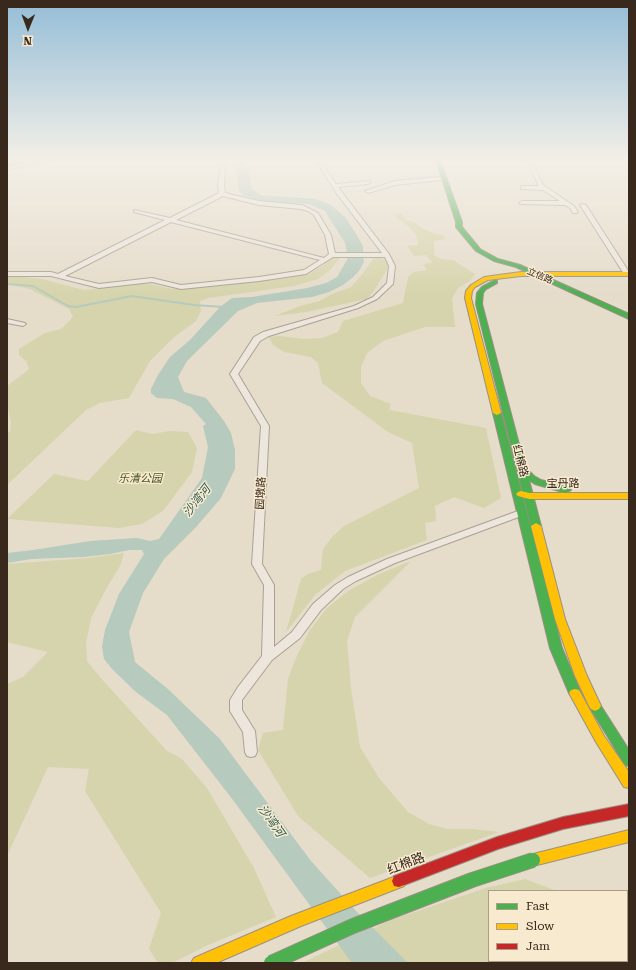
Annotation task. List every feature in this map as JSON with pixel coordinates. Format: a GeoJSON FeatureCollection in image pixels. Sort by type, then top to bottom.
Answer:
{"type":"FeatureCollection","features":[{"type":"Feature","properties":{"kind":"main road","name":"立信路"},"geometry":{"type":"LineString","coordinates":[[451,206],[459,222],[459,227],[471,243],[487,255],[546,278],[629,317]]}},
{"type":"Feature","properties":{"kind":"main road","name":"红棉路"},"geometry":{"type":"LineString","coordinates":[[628,275],[509,274],[486,278],[473,286],[469,291],[468,298],[547,619],[567,676],[600,739],[629,783]]}},
{"type":"Feature","properties":{"kind":"main road","name":"红棉路"},"geometry":{"type":"LineString","coordinates":[[628,275],[515,278],[501,280],[484,288],[480,293],[479,298],[560,619],[580,676],[596,707],[629,761]]}},
{"type":"Feature","properties":{"kind":"main road"},"geometry":{"type":"LineString","coordinates":[[521,468],[530,478],[567,493]]}},
{"type":"Feature","properties":{"kind":"main road","name":"宝丹路"},"geometry":{"type":"LineString","coordinates":[[516,493],[567,493],[629,490]]}},
{"type":"Feature","properties":{"kind":"main road","name":"宝丹路"},"geometry":{"type":"LineString","coordinates":[[567,493],[629,496]]}},
{"type":"Feature","properties":{"kind":"main road"},"geometry":{"type":"LineString","coordinates":[[536,524],[537,516],[543,507],[567,493]]}},
{"type":"Feature","properties":{"kind":"main road","name":"红棉路"},"geometry":{"type":"LineString","coordinates":[[199,963],[303,918],[497,842],[563,823],[629,810]]}},
{"type":"Feature","properties":{"kind":"main road"},"geometry":{"type":"LineString","coordinates":[[271,963],[353,926],[472,880],[533,860],[629,836]]}},
{"type":"Feature","properties":{"kind":"street"},"geometry":{"type":"LineString","coordinates":[[59,276],[199,205]]}},
{"type":"Feature","properties":{"kind":"street"},"geometry":{"type":"LineString","coordinates":[[283,205],[302,207],[316,214],[328,234],[332,255]]}},
{"type":"Feature","properties":{"kind":"street","name":"园墩路"},"geometry":{"type":"LineString","coordinates":[[268,657],[269,585],[257,564],[264,426],[234,374],[257,339],[266,334],[356,307],[374,298],[390,284],[392,266],[387,254],[350,205]]}},
{"type":"Feature","properties":{"kind":"street"},"geometry":{"type":"LineString","coordinates":[[568,205],[575,212]]}},
{"type":"Feature","properties":{"kind":"street"},"geometry":{"type":"LineString","coordinates":[[583,205],[628,275]]}},
{"type":"Feature","properties":{"kind":"street"},"geometry":{"type":"LineString","coordinates":[[136,211],[326,260]]}},
{"type":"Feature","properties":{"kind":"street"},"geometry":{"type":"LineString","coordinates":[[7,274],[42,274],[59,276],[99,286],[152,280],[181,287],[259,279],[306,272],[332,255],[387,254]]}},
{"type":"Feature","properties":{"kind":"street"},"geometry":{"type":"LineString","coordinates":[[7,321],[23,324]]}},
{"type":"Feature","properties":{"kind":"street"},"geometry":{"type":"LineString","coordinates":[[251,752],[249,731],[236,711],[236,700],[268,657],[296,635],[317,607],[339,587],[352,579],[391,561],[521,513]]}},
{"type":"Feature","properties":{"kind":"green space"},"geometry":{"type":"Polygon","coordinates":[[[401,213],[405,219],[424,229],[435,234],[443,235],[446,239],[434,241],[434,255],[441,259],[453,260],[475,274],[470,281],[458,288],[452,298],[455,327],[425,327],[383,341],[367,353],[361,367],[361,383],[370,396],[391,404],[389,410],[486,428],[501,498],[484,508],[454,497],[435,506],[436,521],[425,523],[427,540],[345,571],[315,595],[286,632],[301,579],[308,574],[321,570],[323,549],[332,537],[344,526],[419,488],[412,443],[388,432],[322,383],[318,363],[311,357],[284,352],[273,345],[269,337],[280,336],[303,339],[322,338],[338,332],[343,321],[403,303],[408,277],[414,272],[427,270],[423,264],[433,263],[426,255],[414,256],[407,246],[418,245],[417,236],[408,226],[396,217],[396,214],[401,213]]]}},
{"type":"Feature","properties":{"kind":"green space"},"geometry":{"type":"Polygon","coordinates":[[[333,256],[341,257],[331,269],[318,279],[294,286],[208,298],[200,301],[201,311],[196,321],[173,338],[150,361],[129,398],[100,403],[86,410],[7,485],[7,430],[10,433],[11,422],[7,405],[7,386],[29,368],[26,361],[19,355],[19,349],[45,333],[61,329],[73,317],[69,309],[30,289],[7,284],[7,275],[42,279],[84,290],[145,283],[173,289],[286,278],[310,273],[321,267],[333,256]]]}},
{"type":"Feature","properties":{"kind":"green space"},"geometry":{"type":"Polygon","coordinates":[[[375,256],[386,261],[388,268],[367,299],[306,312],[275,316],[300,306],[320,301],[330,295],[351,287],[375,256]]]}},
{"type":"Feature","properties":{"kind":"green space","name":"乐清公园"},"geometry":{"type":"Polygon","coordinates":[[[136,430],[152,434],[170,431],[188,432],[197,448],[192,472],[163,511],[142,524],[119,528],[7,519],[54,474],[88,481],[136,430]]]}},
{"type":"Feature","properties":{"kind":"green space"},"geometry":{"type":"Polygon","coordinates":[[[124,553],[120,566],[91,618],[86,643],[87,661],[166,750],[182,759],[207,788],[254,868],[276,917],[208,945],[172,963],[158,963],[149,949],[161,913],[85,791],[89,769],[48,767],[7,856],[7,684],[23,677],[48,652],[7,642],[7,564],[89,558],[124,553]]]}},
{"type":"Feature","properties":{"kind":"green space"},"geometry":{"type":"Polygon","coordinates":[[[411,561],[355,617],[347,641],[351,688],[360,747],[379,778],[408,812],[429,824],[447,829],[473,829],[499,832],[370,878],[298,816],[258,750],[263,733],[283,730],[288,679],[295,660],[310,630],[327,608],[348,591],[377,575],[411,561]]]}},
{"type":"Feature","properties":{"kind":"green space"},"geometry":{"type":"Polygon","coordinates":[[[525,879],[554,890],[488,890],[488,962],[581,963],[302,963],[391,920],[486,888],[525,879]]]}},
{"type":"Feature","properties":{"kind":"water","name":"沙湾河"},"geometry":{"type":"Polygon","coordinates":[[[312,205],[331,205],[346,218],[363,246],[364,262],[359,271],[343,285],[329,292],[312,297],[257,303],[238,311],[187,361],[178,377],[184,392],[206,398],[224,421],[231,433],[235,450],[235,469],[221,498],[197,526],[164,559],[143,593],[129,632],[135,662],[169,690],[219,738],[311,861],[355,910],[408,963],[352,963],[233,800],[167,715],[136,692],[112,669],[104,659],[102,647],[105,630],[119,594],[144,554],[142,550],[129,550],[84,557],[31,559],[7,563],[7,553],[90,541],[137,538],[150,541],[159,539],[202,478],[208,447],[203,426],[206,424],[191,407],[173,399],[157,398],[151,393],[151,389],[158,375],[170,357],[190,340],[220,307],[232,298],[252,297],[307,288],[326,283],[337,277],[348,258],[345,243],[325,211],[312,205]]]}},
{"type":"Feature","properties":{"kind":"waterway"},"geometry":{"type":"LineString","coordinates":[[7,284],[33,286],[68,306],[76,307],[132,296],[194,305],[223,307]]}},
{"type":"Feature","properties":{"kind":"traffic: fast"},"geometry":{"type":"LineString","coordinates":[[453,205],[459,222],[459,227],[478,250],[496,260],[518,266],[629,317]]}},
{"type":"Feature","properties":{"kind":"traffic: fast"},"geometry":{"type":"LineString","coordinates":[[495,282],[484,288],[480,293],[479,304],[536,526]]}},
{"type":"Feature","properties":{"kind":"traffic: fast"},"geometry":{"type":"LineString","coordinates":[[497,413],[556,648],[575,693]]}},
{"type":"Feature","properties":{"kind":"traffic: fast"},"geometry":{"type":"LineString","coordinates":[[522,469],[531,478],[538,482],[566,490]]}},
{"type":"Feature","properties":{"kind":"traffic: fast"},"geometry":{"type":"LineString","coordinates":[[595,706],[629,761]]}},
{"type":"Feature","properties":{"kind":"traffic: fast"},"geometry":{"type":"LineString","coordinates":[[271,963],[353,926],[472,880],[533,860]]}},
{"type":"Feature","properties":{"kind":"traffic: slow"},"geometry":{"type":"LineString","coordinates":[[497,413],[468,298],[469,291],[473,286],[486,278],[521,274],[629,274]]}},
{"type":"Feature","properties":{"kind":"traffic: slow"},"geometry":{"type":"LineString","coordinates":[[521,494],[529,496],[629,496]]}},
{"type":"Feature","properties":{"kind":"traffic: slow"},"geometry":{"type":"LineString","coordinates":[[536,526],[560,619],[581,676],[595,706]]}},
{"type":"Feature","properties":{"kind":"traffic: slow"},"geometry":{"type":"LineString","coordinates":[[575,693],[600,739],[629,783]]}},
{"type":"Feature","properties":{"kind":"traffic: slow"},"geometry":{"type":"LineString","coordinates":[[533,860],[629,836]]}},
{"type":"Feature","properties":{"kind":"traffic: slow"},"geometry":{"type":"LineString","coordinates":[[199,963],[296,921],[399,881]]}},
{"type":"Feature","properties":{"kind":"traffic: jam"},"geometry":{"type":"LineString","coordinates":[[399,881],[497,843],[563,823],[629,810]]}}]}
